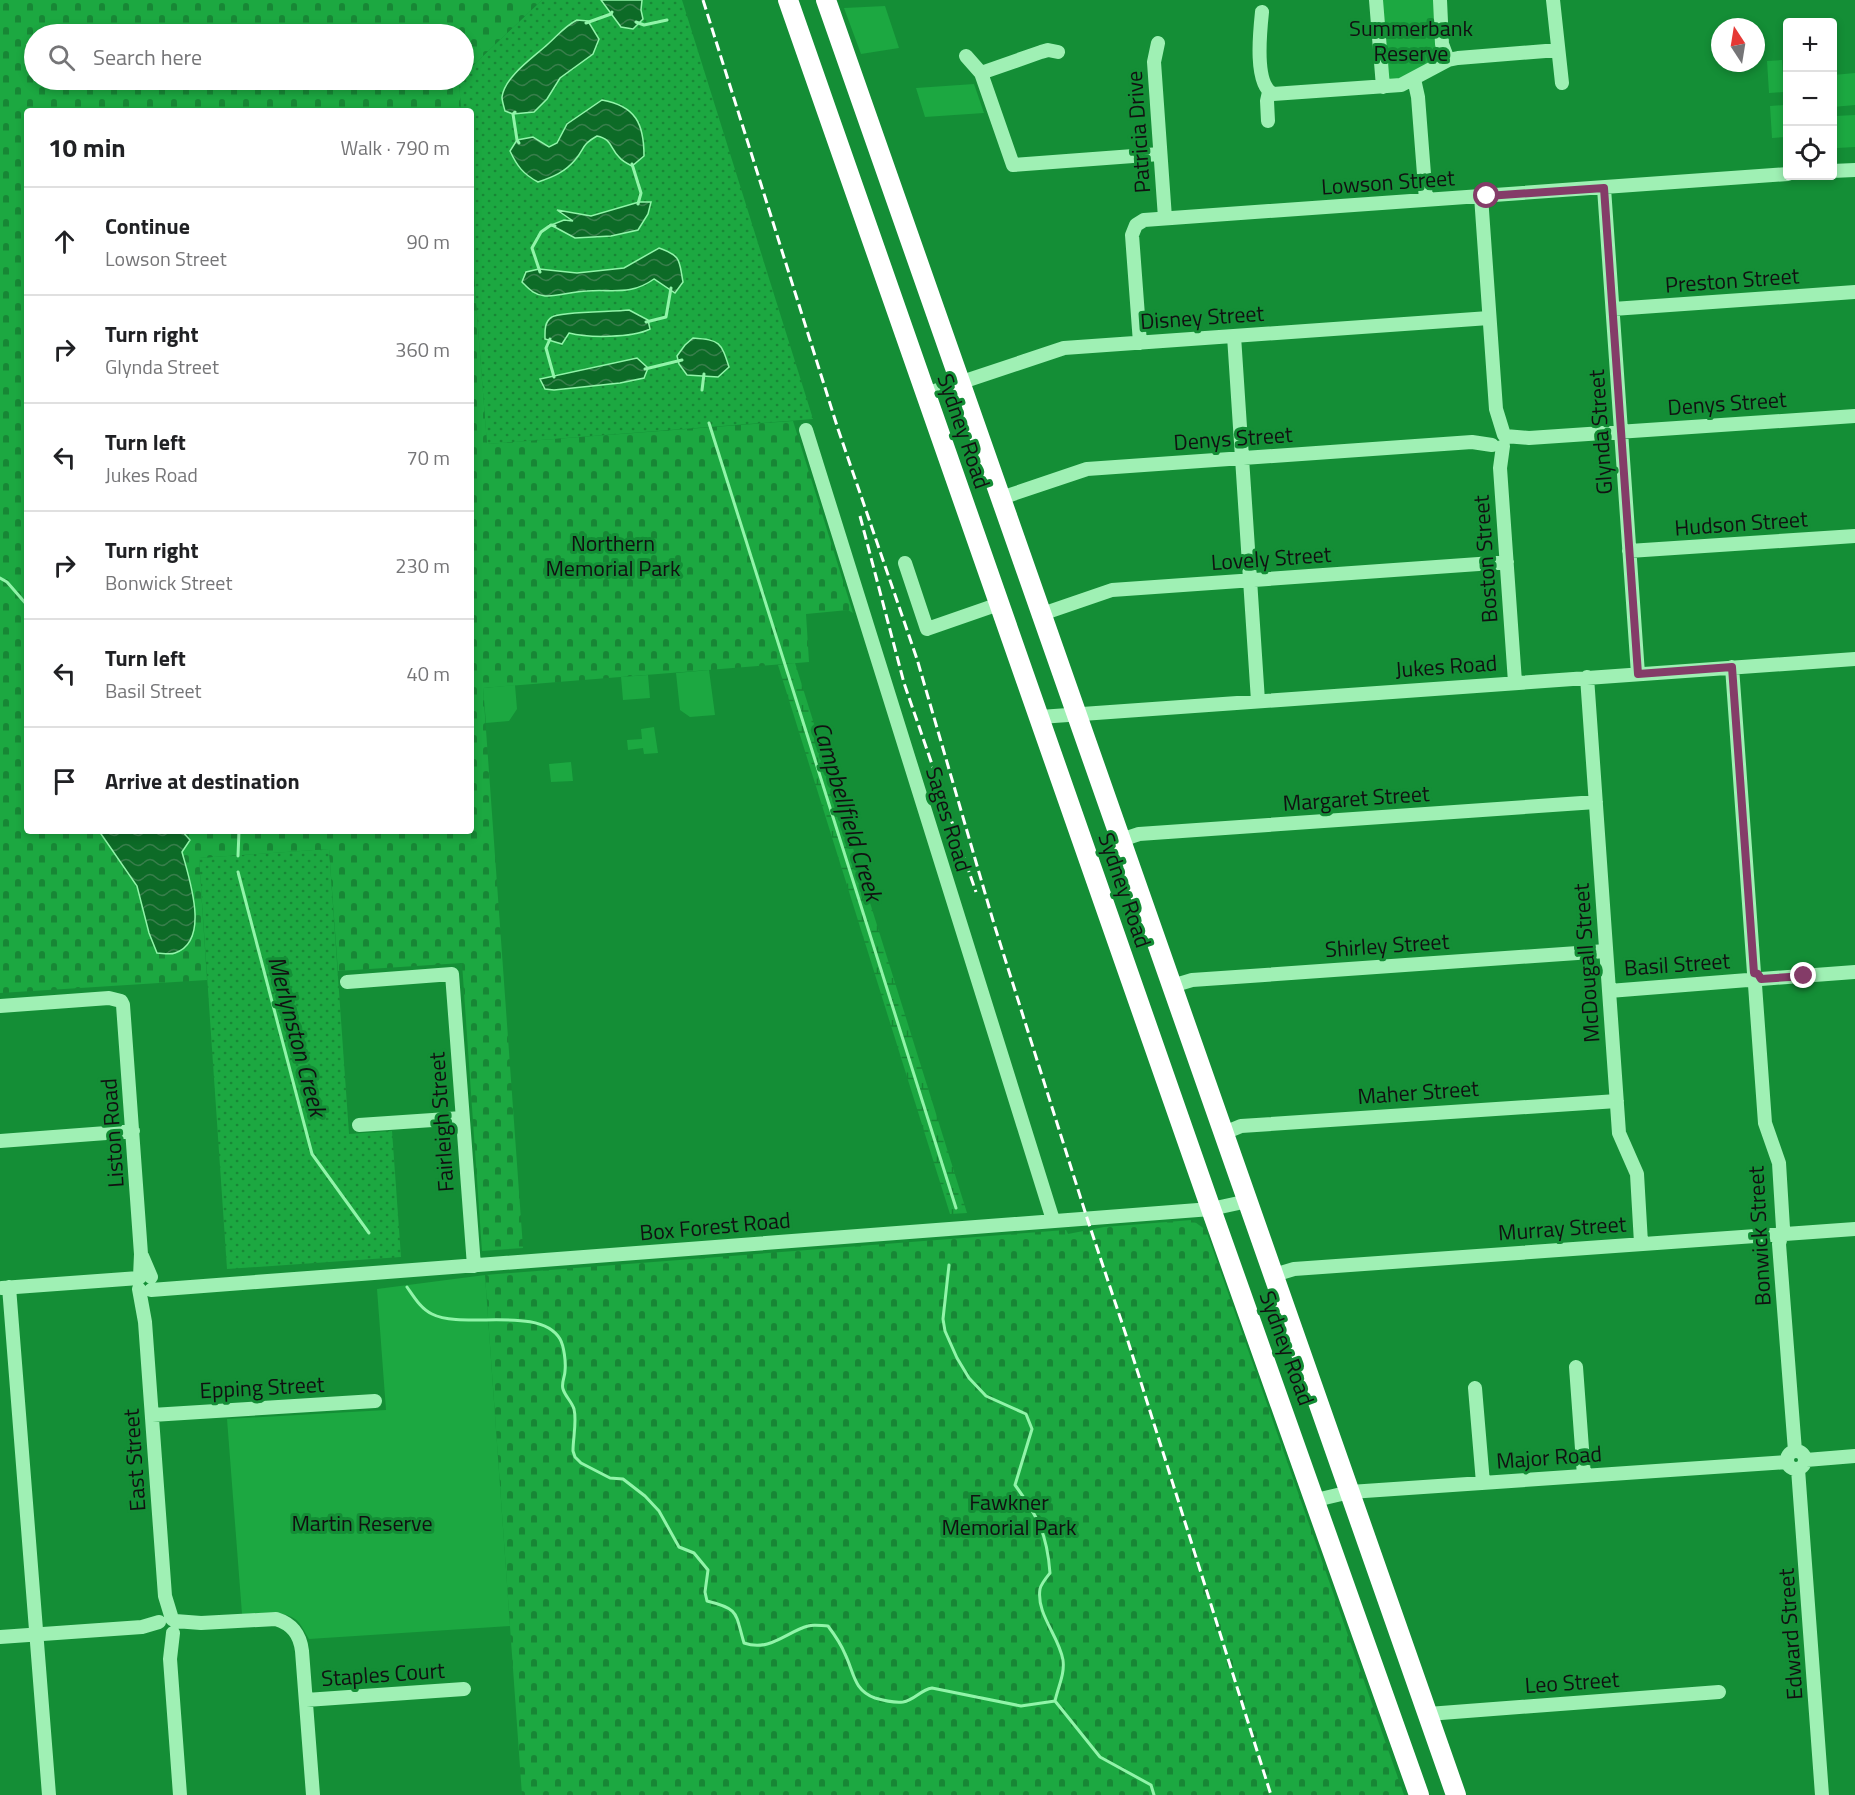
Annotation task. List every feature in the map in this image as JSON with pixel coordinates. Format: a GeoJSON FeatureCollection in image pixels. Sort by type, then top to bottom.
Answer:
{"type":"FeatureCollection","features":[{"type":"Feature","properties":{"kind":"highway","name":"Sydney Road"},"geometry":{"type":"LineString","coordinates":[[788,0],[1211,1209],[1419,1795]]}},
{"type":"Feature","properties":{"kind":"highway","name":"Sydney Road"},"geometry":{"type":"LineString","coordinates":[[826,0],[1456,1795]]}},
{"type":"Feature","properties":{"kind":"street"},"geometry":{"type":"LineString","coordinates":[[1376,0],[1383,87]]}},
{"type":"Feature","properties":{"kind":"street"},"geometry":{"type":"LineString","coordinates":[[1440,0],[1442,44],[1448,60]]}},
{"type":"Feature","properties":{"kind":"street"},"geometry":{"type":"LineString","coordinates":[[1553,0],[1562,83]]}},
{"type":"Feature","properties":{"kind":"street"},"geometry":{"type":"LineString","coordinates":[[1262,12],[1261,59],[1264,85],[1269,92],[1277,94],[1401,85],[1448,60],[1558,50]]}},
{"type":"Feature","properties":{"kind":"street","name":"Patricia Drive"},"geometry":{"type":"LineString","coordinates":[[1158,43],[1154,62],[1165,218]]}},
{"type":"Feature","properties":{"kind":"street"},"geometry":{"type":"LineString","coordinates":[[981,73],[1048,50],[1058,52]]}},
{"type":"Feature","properties":{"kind":"street"},"geometry":{"type":"LineString","coordinates":[[966,56],[981,73],[1013,165],[1160,154]]}},
{"type":"Feature","properties":{"kind":"street"},"geometry":{"type":"LineString","coordinates":[[1414,80],[1418,97],[1425,200]]}},
{"type":"Feature","properties":{"kind":"street"},"geometry":{"type":"LineString","coordinates":[[1268,121],[1269,92]]}},
{"type":"Feature","properties":{"kind":"street"},"geometry":{"type":"LineString","coordinates":[[1837,171],[1855,170]]}},
{"type":"Feature","properties":{"kind":"street","name":"Lowson Street"},"geometry":{"type":"LineString","coordinates":[[1140,343],[1132,235],[1136,225],[1144,220],[1783,174]]}},
{"type":"Feature","properties":{"kind":"street","name":"Glynda Street"},"geometry":{"type":"LineString","coordinates":[[1604,188],[1638,674]]}},
{"type":"Feature","properties":{"kind":"street","name":"Boston Street"},"geometry":{"type":"LineString","coordinates":[[1481,196],[1515,682]]}},
{"type":"Feature","properties":{"kind":"street","name":"Preston Street"},"geometry":{"type":"LineString","coordinates":[[1612,309],[1855,292]]}},
{"type":"Feature","properties":{"kind":"street","name":"Disney Street"},"geometry":{"type":"LineString","coordinates":[[926,394],[1057,350],[1489,318]]}},
{"type":"Feature","properties":{"kind":"street"},"geometry":{"type":"LineString","coordinates":[[1234,336],[1258,701]]}},
{"type":"Feature","properties":{"kind":"street","name":"Denys Street"},"geometry":{"type":"LineString","coordinates":[[1001,498],[1082,470],[1855,416]]}},
{"type":"Feature","properties":{"kind":"street","name":"Sages Road"},"geometry":{"type":"LineString","coordinates":[[806,430],[1053,1220]]}},
{"type":"Feature","properties":{"kind":"street","name":"Hudson Street"},"geometry":{"type":"LineString","coordinates":[[1629,551],[1855,536]]}},
{"type":"Feature","properties":{"kind":"street","name":"Lovely Street"},"geometry":{"type":"LineString","coordinates":[[1042,614],[1113,590],[1507,562]]}},
{"type":"Feature","properties":{"kind":"street"},"geometry":{"type":"LineString","coordinates":[[905,563],[927,629],[999,604]]}},
{"type":"Feature","properties":{"kind":"street","name":"Jukes Road"},"geometry":{"type":"LineString","coordinates":[[1040,717],[1855,659]]}},
{"type":"Feature","properties":{"kind":"street","name":"Bonwick Street"},"geometry":{"type":"LineString","coordinates":[[1732,667],[1765,1124],[1779,1163],[1784,1228],[1779,1244],[1796,1460]]}},
{"type":"Feature","properties":{"kind":"street","name":"McDougall Street"},"geometry":{"type":"LineString","coordinates":[[1587,677],[1617,1101],[1620,1132],[1636,1174],[1641,1243]]}},
{"type":"Feature","properties":{"kind":"street","name":"Margaret Street"},"geometry":{"type":"LineString","coordinates":[[1121,840],[1139,834],[1596,802]]}},
{"type":"Feature","properties":{"kind":"street","name":"Shirley Street"},"geometry":{"type":"LineString","coordinates":[[1172,986],[1192,980],[1606,951]]}},
{"type":"Feature","properties":{"kind":"street","name":"Basil Street"},"geometry":{"type":"LineString","coordinates":[[1609,991],[1855,972]]}},
{"type":"Feature","properties":{"kind":"street","name":"Fairleigh Street"},"geometry":{"type":"LineString","coordinates":[[347,982],[452,974],[474,1266]]}},
{"type":"Feature","properties":{"kind":"street","name":"Liston Road"},"geometry":{"type":"LineString","coordinates":[[0,1006],[110,998],[121,1001],[124,1010],[145,1284]]}},
{"type":"Feature","properties":{"kind":"street","name":"Maher Street"},"geometry":{"type":"LineString","coordinates":[[1224,1133],[1241,1126],[1617,1101]]}},
{"type":"Feature","properties":{"kind":"street"},"geometry":{"type":"LineString","coordinates":[[359,1125],[462,1118]]}},
{"type":"Feature","properties":{"kind":"street"},"geometry":{"type":"LineString","coordinates":[[0,1141],[133,1131]]}},
{"type":"Feature","properties":{"kind":"street","name":"Box Forest Road"},"geometry":{"type":"LineString","coordinates":[[4,1287],[111,1281],[183,1287],[1211,1209],[1248,1201]]}},
{"type":"Feature","properties":{"kind":"street","name":"Murray Street"},"geometry":{"type":"LineString","coordinates":[[1274,1275],[1294,1269],[1855,1229]]}},
{"type":"Feature","properties":{"kind":"street","name":"East Street"},"geometry":{"type":"LineString","coordinates":[[145,1284],[145,1322],[180,1795]]}},
{"type":"Feature","properties":{"kind":"street"},"geometry":{"type":"LineString","coordinates":[[4,1287],[35,1634],[38,1643],[49,1795]]}},
{"type":"Feature","properties":{"kind":"street"},"geometry":{"type":"LineString","coordinates":[[1576,1367],[1584,1476]]}},
{"type":"Feature","properties":{"kind":"street"},"geometry":{"type":"LineString","coordinates":[[1475,1388],[1483,1483]]}},
{"type":"Feature","properties":{"kind":"street","name":"Epping Street"},"geometry":{"type":"LineString","coordinates":[[152,1415],[375,1401]]}},
{"type":"Feature","properties":{"kind":"street","name":"Major Road"},"geometry":{"type":"LineString","coordinates":[[1316,1500],[1350,1492],[1855,1456]]}},
{"type":"Feature","properties":{"kind":"street","name":"Edward Street"},"geometry":{"type":"LineString","coordinates":[[1796,1460],[1822,1795]]}},
{"type":"Feature","properties":{"kind":"street"},"geometry":{"type":"LineString","coordinates":[[0,1637],[269,1619],[288,1624],[296,1632],[301,1642],[313,1795]]}},
{"type":"Feature","properties":{"kind":"street","name":"Staples Court"},"geometry":{"type":"LineString","coordinates":[[306,1700],[464,1689]]}},
{"type":"Feature","properties":{"kind":"street","name":"Leo Street"},"geometry":{"type":"LineString","coordinates":[[1428,1714],[1719,1692]]}},
{"type":"Feature","properties":{"kind":"green space","name":"Northern Memorial Park"},"geometry":{"type":"Polygon","coordinates":[[[0,0],[542,0],[474,65],[474,24],[24,24],[24,90],[460,90],[461,108],[24,108],[24,834],[474,834],[474,277],[487,444],[793,421],[853,613],[848,610],[806,614],[809,662],[483,688],[523,1248],[482,1251],[462,963],[338,971],[329,849],[199,858],[207,980],[0,993],[0,0]]]}},
{"type":"Feature","properties":{"kind":"green space"},"geometry":{"type":"Polygon","coordinates":[[[542,0],[682,0],[813,419],[487,444],[474,277],[474,108],[461,108],[460,90],[474,90],[474,65],[542,0]]]}},
{"type":"Feature","properties":{"kind":"green space","name":"Summerbank Reserve"},"geometry":{"type":"Polygon","coordinates":[[[1379,0],[1436,0],[1441,58],[1402,81],[1387,79],[1379,0]]]}},
{"type":"Feature","properties":{"kind":"green space"},"geometry":{"type":"Polygon","coordinates":[[[885,6],[899,48],[861,54],[844,8],[885,6]]]}},
{"type":"Feature","properties":{"kind":"green space"},"geometry":{"type":"Polygon","coordinates":[[[1782,60],[1783,92],[1769,93],[1767,61],[1782,60]]]}},
{"type":"Feature","properties":{"kind":"green space"},"geometry":{"type":"Polygon","coordinates":[[[1855,73],[1855,105],[1837,107],[1837,75],[1855,73]]]}},
{"type":"Feature","properties":{"kind":"green space"},"geometry":{"type":"Polygon","coordinates":[[[974,84],[984,113],[925,117],[916,88],[974,84]]]}},
{"type":"Feature","properties":{"kind":"green space"},"geometry":{"type":"Polygon","coordinates":[[[1783,105],[1783,137],[1772,138],[1770,106],[1783,105]]]}},
{"type":"Feature","properties":{"kind":"green space"},"geometry":{"type":"Polygon","coordinates":[[[1855,115],[1855,147],[1837,148],[1837,116],[1855,115]]]}},
{"type":"Feature","properties":{"kind":"green space"},"geometry":{"type":"Polygon","coordinates":[[[795,663],[967,1213],[950,1214],[778,665],[795,663]]]}},
{"type":"Feature","properties":{"kind":"green space"},"geometry":{"type":"Polygon","coordinates":[[[709,670],[715,715],[690,717],[680,710],[676,673],[709,670]]]}},
{"type":"Feature","properties":{"kind":"green space"},"geometry":{"type":"Polygon","coordinates":[[[648,675],[650,698],[623,700],[621,677],[648,675]]]}},
{"type":"Feature","properties":{"kind":"green space"},"geometry":{"type":"Polygon","coordinates":[[[515,685],[517,709],[509,721],[486,723],[483,688],[515,685]]]}},
{"type":"Feature","properties":{"kind":"green space"},"geometry":{"type":"Polygon","coordinates":[[[654,727],[658,753],[644,754],[643,748],[628,750],[627,740],[642,739],[641,729],[654,727]]]}},
{"type":"Feature","properties":{"kind":"green space"},"geometry":{"type":"Polygon","coordinates":[[[571,762],[573,781],[551,782],[549,764],[571,762]]]}},
{"type":"Feature","properties":{"kind":"green space"},"geometry":{"type":"Polygon","coordinates":[[[329,849],[349,1134],[392,1131],[401,1257],[227,1269],[199,858],[329,849]]]}},
{"type":"Feature","properties":{"kind":"green space","name":"Fawkner Memorial Park"},"geometry":{"type":"Polygon","coordinates":[[[1192,1220],[1206,1230],[1404,1795],[522,1795],[485,1275],[1066,1230],[1068,1234],[1104,1227],[1192,1220]]]}},
{"type":"Feature","properties":{"kind":"green space","name":"Martin Reserve"},"geometry":{"type":"Polygon","coordinates":[[[485,1275],[510,1626],[309,1639],[299,1623],[289,1616],[276,1613],[242,1614],[227,1419],[386,1410],[377,1289],[485,1275]]]}},
{"type":"Feature","properties":{"kind":"water"},"geometry":{"type":"Polygon","coordinates":[[[601,0],[642,0],[643,19],[633,29],[621,27],[601,0]]]}},
{"type":"Feature","properties":{"kind":"water"},"geometry":{"type":"Polygon","coordinates":[[[577,20],[588,21],[599,39],[593,54],[560,78],[547,99],[534,112],[513,114],[505,111],[502,97],[504,89],[514,74],[577,20]]]}},
{"type":"Feature","properties":{"kind":"water"},"geometry":{"type":"Polygon","coordinates":[[[602,100],[623,107],[636,118],[642,135],[644,156],[632,166],[616,154],[606,139],[597,136],[585,145],[571,164],[554,176],[538,182],[521,169],[510,151],[517,140],[533,137],[549,147],[557,143],[567,124],[602,100]]]}},
{"type":"Feature","properties":{"kind":"water"},"geometry":{"type":"Polygon","coordinates":[[[639,202],[651,202],[648,214],[638,230],[611,236],[575,238],[551,225],[564,220],[573,221],[557,210],[591,216],[639,202]]]}},
{"type":"Feature","properties":{"kind":"water"},"geometry":{"type":"Polygon","coordinates":[[[659,248],[676,257],[680,264],[683,282],[675,293],[654,279],[629,290],[582,291],[550,296],[535,293],[522,282],[526,272],[539,269],[577,273],[624,268],[659,248]]]}},
{"type":"Feature","properties":{"kind":"water"},"geometry":{"type":"Polygon","coordinates":[[[629,310],[648,320],[650,329],[632,334],[610,336],[569,333],[562,344],[545,339],[548,321],[557,315],[629,310]]]}},
{"type":"Feature","properties":{"kind":"water"},"geometry":{"type":"Polygon","coordinates":[[[693,338],[714,341],[721,347],[729,367],[718,377],[687,375],[679,364],[677,356],[693,338]]]}},
{"type":"Feature","properties":{"kind":"water"},"geometry":{"type":"Polygon","coordinates":[[[637,358],[648,368],[644,378],[554,390],[545,389],[540,379],[637,358]]]}},
{"type":"Feature","properties":{"kind":"water"},"geometry":{"type":"Polygon","coordinates":[[[101,834],[185,834],[190,840],[182,852],[195,908],[192,936],[186,946],[173,954],[157,953],[149,933],[137,886],[101,834]]]}},
{"type":"Feature","properties":{"kind":"waterway","name":"Campbellfield Creek"},"geometry":{"type":"LineString","coordinates":[[586,23],[612,12]]}},
{"type":"Feature","properties":{"kind":"waterway"},"geometry":{"type":"LineString","coordinates":[[636,22],[644,25],[667,20]]}},
{"type":"Feature","properties":{"kind":"waterway","name":"Campbellfield Creek"},"geometry":{"type":"LineString","coordinates":[[515,112],[513,114],[519,143]]}},
{"type":"Feature","properties":{"kind":"waterway","name":"Campbellfield Creek"},"geometry":{"type":"LineString","coordinates":[[632,164],[641,193],[638,204]]}},
{"type":"Feature","properties":{"kind":"waterway","name":"Campbellfield Creek"},"geometry":{"type":"LineString","coordinates":[[540,272],[532,248],[541,232],[551,225],[555,226]]}},
{"type":"Feature","properties":{"kind":"waterway","name":"Campbellfield Creek"},"geometry":{"type":"LineString","coordinates":[[646,322],[666,317],[671,288]]}},
{"type":"Feature","properties":{"kind":"waterway","name":"Campbellfield Creek"},"geometry":{"type":"LineString","coordinates":[[550,339],[546,348],[554,377]]}},
{"type":"Feature","properties":{"kind":"waterway","name":"Campbellfield Creek"},"geometry":{"type":"LineString","coordinates":[[645,369],[682,360]]}},
{"type":"Feature","properties":{"kind":"waterway","name":"Campbellfield Creek"},"geometry":{"type":"LineString","coordinates":[[702,390],[704,374]]}},
{"type":"Feature","properties":{"kind":"waterway","name":"Campbellfield Creek"},"geometry":{"type":"LineString","coordinates":[[709,423],[956,1208]]}},
{"type":"Feature","properties":{"kind":"waterway","name":"Merlynston Creek"},"geometry":{"type":"LineString","coordinates":[[0,578],[7,582],[24,602]]}},
{"type":"Feature","properties":{"kind":"waterway","name":"Merlynston Creek"},"geometry":{"type":"LineString","coordinates":[[238,856],[239,834]]}},
{"type":"Feature","properties":{"kind":"waterway","name":"Merlynston Creek"},"geometry":{"type":"LineString","coordinates":[[238,872],[312,1154],[369,1233]]}},
{"type":"Feature","properties":{"kind":"waterway","name":"Campbellfield Creek"},"geometry":{"type":"LineString","coordinates":[[949,1265],[943,1319],[945,1331],[957,1358],[969,1378],[986,1396],[1026,1414],[1032,1429],[1015,1485],[1030,1507],[1044,1536],[1050,1573],[1041,1587],[1041,1607],[1063,1660],[1062,1675],[1055,1701]]}},
{"type":"Feature","properties":{"kind":"waterway","name":"Merlynston Creek"},"geometry":{"type":"LineString","coordinates":[[407,1287],[421,1306],[432,1314],[462,1320],[519,1320],[536,1323],[550,1329],[560,1339],[565,1363],[563,1387],[575,1414],[573,1451],[575,1457],[581,1463],[610,1478],[623,1479],[645,1496],[659,1511],[679,1547],[694,1553],[708,1570],[705,1592],[707,1601],[731,1610],[737,1619],[744,1643],[762,1645],[808,1626],[828,1626],[842,1647],[858,1685],[868,1695],[875,1698],[889,1702],[903,1702],[932,1688],[1021,1706],[1055,1701],[1100,1757],[1151,1785],[1154,1795]]}},
{"type":"Feature","properties":{"kind":"railway"},"geometry":{"type":"LineString","coordinates":[[703,0],[838,429],[917,659],[994,924],[1271,1795]]}},
{"type":"Feature","properties":{"kind":"railway"},"geometry":{"type":"LineString","coordinates":[[860,516],[904,683],[976,892]]}},
{"type":"Feature","properties":{"kind":"route"},"geometry":{"type":"LineString","coordinates":[[1487,196],[1604,188],[1638,674],[1732,667],[1754,973],[1758,974],[1761,979],[1804,976]]}}]}
